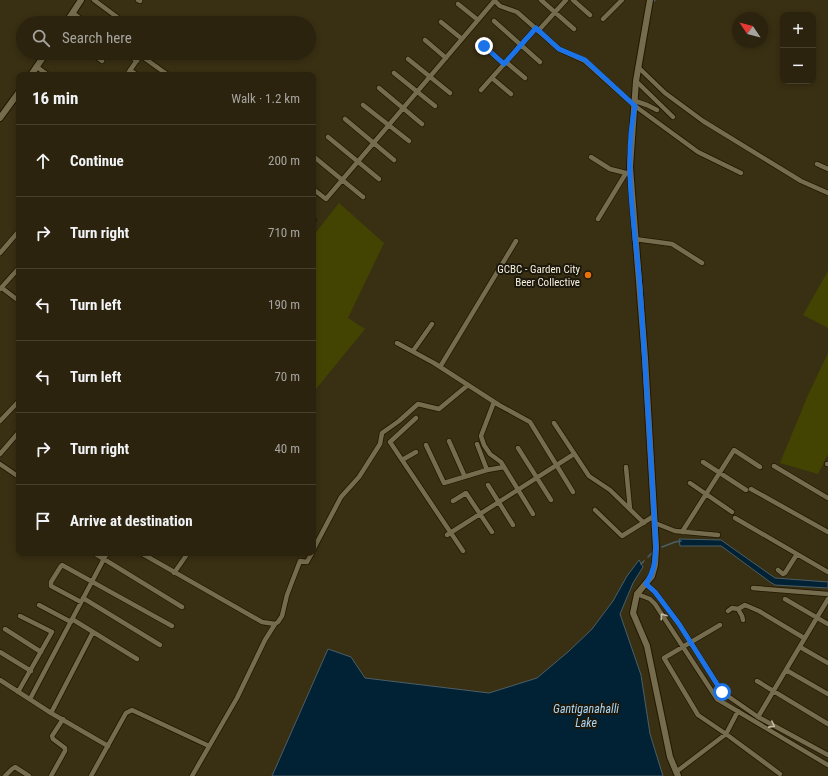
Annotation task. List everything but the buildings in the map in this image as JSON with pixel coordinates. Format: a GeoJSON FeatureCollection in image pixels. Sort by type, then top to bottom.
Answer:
{"type":"FeatureCollection","features":[{"type":"Feature","properties":{"kind":"street"},"geometry":{"type":"LineString","coordinates":[[71,16],[81,0]]}},
{"type":"Feature","properties":{"kind":"street"},"geometry":{"type":"LineString","coordinates":[[94,0],[116,16]]}},
{"type":"Feature","properties":{"kind":"street"},"geometry":{"type":"LineString","coordinates":[[316,191],[326,199],[418,92],[494,0],[500,6],[517,12],[559,49],[585,60],[635,104],[698,152],[741,173]]}},
{"type":"Feature","properties":{"kind":"street"},"geometry":{"type":"LineString","coordinates":[[541,0],[574,29]]}},
{"type":"Feature","properties":{"kind":"street"},"geometry":{"type":"LineString","coordinates":[[481,90],[521,45],[566,0]]}},
{"type":"Feature","properties":{"kind":"street"},"geometry":{"type":"LineString","coordinates":[[573,0],[590,15]]}},
{"type":"Feature","properties":{"kind":"street"},"geometry":{"type":"LineString","coordinates":[[603,19],[622,0]]}},
{"type":"Feature","properties":{"kind":"street"},"geometry":{"type":"LineString","coordinates":[[650,0],[636,82],[628,173],[645,358],[656,547],[655,565],[652,576],[637,594],[633,613],[647,646],[670,757],[677,774],[726,734],[741,706]]}},
{"type":"Feature","properties":{"kind":"street"},"geometry":{"type":"LineString","coordinates":[[458,4],[478,20]]}},
{"type":"Feature","properties":{"kind":"street"},"geometry":{"type":"LineString","coordinates":[[73,13],[77,16]]}},
{"type":"Feature","properties":{"kind":"street"},"geometry":{"type":"LineString","coordinates":[[494,21],[540,62]]}},
{"type":"Feature","properties":{"kind":"street"},"geometry":{"type":"LineString","coordinates":[[441,22],[462,39]]}},
{"type":"Feature","properties":{"kind":"street"},"geometry":{"type":"LineString","coordinates":[[425,40],[446,58]]}},
{"type":"Feature","properties":{"kind":"street"},"geometry":{"type":"LineString","coordinates":[[484,46],[525,78]]}},
{"type":"Feature","properties":{"kind":"street"},"geometry":{"type":"LineString","coordinates":[[408,58],[450,93]]}},
{"type":"Feature","properties":{"kind":"street"},"geometry":{"type":"LineString","coordinates":[[33,72],[42,60]]}},
{"type":"Feature","properties":{"kind":"street"},"geometry":{"type":"LineString","coordinates":[[149,60],[164,72]]}},
{"type":"Feature","properties":{"kind":"street"},"geometry":{"type":"LineString","coordinates":[[133,72],[130,70],[137,61]]}},
{"type":"Feature","properties":{"kind":"street"},"geometry":{"type":"LineString","coordinates":[[37,67],[44,72]]}},
{"type":"Feature","properties":{"kind":"street"},"geometry":{"type":"LineString","coordinates":[[638,67],[665,93],[703,121],[802,181],[828,193]]}},
{"type":"Feature","properties":{"kind":"street"},"geometry":{"type":"LineString","coordinates":[[394,73],[435,106]]}},
{"type":"Feature","properties":{"kind":"street"},"geometry":{"type":"LineString","coordinates":[[492,78],[511,94]]}},
{"type":"Feature","properties":{"kind":"street"},"geometry":{"type":"LineString","coordinates":[[636,82],[673,116]]}},
{"type":"Feature","properties":{"kind":"street"},"geometry":{"type":"LineString","coordinates":[[379,88],[422,124]]}},
{"type":"Feature","properties":{"kind":"street"},"geometry":{"type":"LineString","coordinates":[[0,118],[16,96]]}},
{"type":"Feature","properties":{"kind":"street"},"geometry":{"type":"LineString","coordinates":[[635,104],[647,105],[657,110]]}},
{"type":"Feature","properties":{"kind":"street"},"geometry":{"type":"LineString","coordinates":[[363,105],[409,141]]}},
{"type":"Feature","properties":{"kind":"street"},"geometry":{"type":"LineString","coordinates":[[345,119],[394,160]]}},
{"type":"Feature","properties":{"kind":"street"},"geometry":{"type":"LineString","coordinates":[[328,137],[379,179]]}},
{"type":"Feature","properties":{"kind":"street"},"geometry":{"type":"LineString","coordinates":[[591,157],[610,169],[628,173]]}},
{"type":"Feature","properties":{"kind":"street"},"geometry":{"type":"LineString","coordinates":[[316,158],[363,197]]}},
{"type":"Feature","properties":{"kind":"street"},"geometry":{"type":"LineString","coordinates":[[817,164],[828,169]]}},
{"type":"Feature","properties":{"kind":"street"},"geometry":{"type":"LineString","coordinates":[[598,219],[628,173]]}},
{"type":"Feature","properties":{"kind":"street"},"geometry":{"type":"LineString","coordinates":[[0,253],[16,234]]}},
{"type":"Feature","properties":{"kind":"street"},"geometry":{"type":"LineString","coordinates":[[635,239],[672,244],[702,263]]}},
{"type":"Feature","properties":{"kind":"street"},"geometry":{"type":"LineString","coordinates":[[440,367],[516,241]]}},
{"type":"Feature","properties":{"kind":"street"},"geometry":{"type":"LineString","coordinates":[[16,272],[1,289],[16,299]]}},
{"type":"Feature","properties":{"kind":"street"},"geometry":{"type":"LineString","coordinates":[[412,351],[432,324]]}},
{"type":"Feature","properties":{"kind":"street"},"geometry":{"type":"LineString","coordinates":[[397,343],[440,367],[494,402],[530,422],[572,492]]}},
{"type":"Feature","properties":{"kind":"street"},"geometry":{"type":"LineString","coordinates":[[316,544],[341,497],[359,477],[380,444],[382,433],[399,421],[418,404],[439,409],[468,385]]}},
{"type":"Feature","properties":{"kind":"street"},"geometry":{"type":"LineString","coordinates":[[494,402],[482,436],[484,445],[504,467],[533,514]]}},
{"type":"Feature","properties":{"kind":"street"},"geometry":{"type":"LineString","coordinates":[[0,421],[16,404]]}},
{"type":"Feature","properties":{"kind":"street"},"geometry":{"type":"LineString","coordinates":[[416,418],[390,442],[449,534],[463,551]]}},
{"type":"Feature","properties":{"kind":"street"},"geometry":{"type":"LineString","coordinates":[[554,423],[589,476],[610,490],[644,523]]}},
{"type":"Feature","properties":{"kind":"street"},"geometry":{"type":"LineString","coordinates":[[0,454],[16,435]]}},
{"type":"Feature","properties":{"kind":"street"},"geometry":{"type":"LineString","coordinates":[[449,441],[465,477]]}},
{"type":"Feature","properties":{"kind":"street"},"geometry":{"type":"LineString","coordinates":[[477,444],[487,470]]}},
{"type":"Feature","properties":{"kind":"street"},"geometry":{"type":"LineString","coordinates":[[426,445],[444,483],[487,470],[504,467]]}},
{"type":"Feature","properties":{"kind":"street"},"geometry":{"type":"LineString","coordinates":[[518,448],[551,500]]}},
{"type":"Feature","properties":{"kind":"street"},"geometry":{"type":"LineString","coordinates":[[682,532],[734,450],[760,467]]}},
{"type":"Feature","properties":{"kind":"street"},"geometry":{"type":"LineString","coordinates":[[402,460],[416,452]]}},
{"type":"Feature","properties":{"kind":"street"},"geometry":{"type":"LineString","coordinates":[[449,534],[574,454]]}},
{"type":"Feature","properties":{"kind":"street"},"geometry":{"type":"LineString","coordinates":[[703,462],[746,490]]}},
{"type":"Feature","properties":{"kind":"street"},"geometry":{"type":"LineString","coordinates":[[0,464],[16,475]]}},
{"type":"Feature","properties":{"kind":"street"},"geometry":{"type":"LineString","coordinates":[[626,466],[630,509]]}},
{"type":"Feature","properties":{"kind":"street"},"geometry":{"type":"LineString","coordinates":[[774,466],[828,498]]}},
{"type":"Feature","properties":{"kind":"street"},"geometry":{"type":"LineString","coordinates":[[690,483],[732,512]]}},
{"type":"Feature","properties":{"kind":"street"},"geometry":{"type":"LineString","coordinates":[[488,485],[513,525]]}},
{"type":"Feature","properties":{"kind":"street"},"geometry":{"type":"LineString","coordinates":[[752,489],[828,532]]}},
{"type":"Feature","properties":{"kind":"street"},"geometry":{"type":"LineString","coordinates":[[453,501],[466,493],[492,532]]}},
{"type":"Feature","properties":{"kind":"street"},"geometry":{"type":"LineString","coordinates":[[595,510],[622,536],[654,516]]}},
{"type":"Feature","properties":{"kind":"street"},"geometry":{"type":"LineString","coordinates":[[735,518],[828,572]]}},
{"type":"Feature","properties":{"kind":"street"},"geometry":{"type":"LineString","coordinates":[[655,523],[675,531],[718,535]]}},
{"type":"Feature","properties":{"kind":"street"},"geometry":{"type":"LineString","coordinates":[[778,570],[783,574],[785,573],[797,554]]}},
{"type":"Feature","properties":{"kind":"street"},"geometry":{"type":"LineString","coordinates":[[98,556],[182,607]]}},
{"type":"Feature","properties":{"kind":"street"},"geometry":{"type":"LineString","coordinates":[[30,699],[105,556]]}},
{"type":"Feature","properties":{"kind":"street"},"geometry":{"type":"LineString","coordinates":[[146,556],[262,622],[275,624]]}},
{"type":"Feature","properties":{"kind":"street"},"geometry":{"type":"LineString","coordinates":[[174,572],[186,556]]}},
{"type":"Feature","properties":{"kind":"street"},"geometry":{"type":"LineString","coordinates":[[192,776],[233,706],[265,640],[282,616],[287,595],[300,561],[307,562],[310,556]]}},
{"type":"Feature","properties":{"kind":"street"},"geometry":{"type":"LineString","coordinates":[[160,645],[82,600],[51,586],[50,584],[59,567],[62,565],[172,626]]}},
{"type":"Feature","properties":{"kind":"street"},"geometry":{"type":"LineString","coordinates":[[646,584],[655,592],[690,642],[722,692],[758,717],[828,756]]}},
{"type":"Feature","properties":{"kind":"street"},"geometry":{"type":"LineString","coordinates":[[753,588],[828,594]]}},
{"type":"Feature","properties":{"kind":"street"},"geometry":{"type":"LineString","coordinates":[[637,594],[650,599],[655,604],[717,699],[828,765]]}},
{"type":"Feature","properties":{"kind":"street"},"geometry":{"type":"LineString","coordinates":[[785,599],[828,624]]}},
{"type":"Feature","properties":{"kind":"street"},"geometry":{"type":"LineString","coordinates":[[758,717],[828,599]]}},
{"type":"Feature","properties":{"kind":"street"},"geometry":{"type":"LineString","coordinates":[[40,605],[93,632],[137,659]]}},
{"type":"Feature","properties":{"kind":"street"},"geometry":{"type":"LineString","coordinates":[[728,611],[732,608],[738,609],[745,605],[759,611],[804,638]]}},
{"type":"Feature","properties":{"kind":"street"},"geometry":{"type":"LineString","coordinates":[[738,609],[743,620]]}},
{"type":"Feature","properties":{"kind":"street"},"geometry":{"type":"LineString","coordinates":[[18,692],[51,634],[51,631],[20,616]]}},
{"type":"Feature","properties":{"kind":"street"},"geometry":{"type":"LineString","coordinates":[[720,625],[664,658],[698,715],[780,774]]}},
{"type":"Feature","properties":{"kind":"street"},"geometry":{"type":"LineString","coordinates":[[5,629],[41,652]]}},
{"type":"Feature","properties":{"kind":"street"},"geometry":{"type":"LineString","coordinates":[[51,713],[93,632]]}},
{"type":"Feature","properties":{"kind":"street"},"geometry":{"type":"LineString","coordinates":[[800,647],[828,663]]}},
{"type":"Feature","properties":{"kind":"street"},"geometry":{"type":"LineString","coordinates":[[0,652],[31,671]]}},
{"type":"Feature","properties":{"kind":"street"},"geometry":{"type":"LineString","coordinates":[[786,670],[828,694]]}},
{"type":"Feature","properties":{"kind":"street"},"geometry":{"type":"LineString","coordinates":[[0,680],[51,713],[108,746]]}},
{"type":"Feature","properties":{"kind":"street"},"geometry":{"type":"LineString","coordinates":[[757,681],[828,724]]}},
{"type":"Feature","properties":{"kind":"street"},"geometry":{"type":"LineString","coordinates":[[91,776],[126,713],[132,710],[209,746]]}},
{"type":"Feature","properties":{"kind":"street"},"geometry":{"type":"LineString","coordinates":[[51,776],[65,751],[65,748],[53,739],[52,736],[63,719]]}},
{"type":"Feature","properties":{"kind":"street"},"geometry":{"type":"LineString","coordinates":[[5,776],[12,768],[15,767],[29,776]]}},
{"type":"Feature","properties":{"kind":"shaded area"},"geometry":{"type":"Polygon","coordinates":[[[339,203],[384,243],[348,318],[365,329],[316,389],[316,232],[339,203]]]}},
{"type":"Feature","properties":{"kind":"shaded area"},"geometry":{"type":"Polygon","coordinates":[[[828,271],[828,328],[803,315],[828,271]]]}},
{"type":"Feature","properties":{"kind":"shaded area"},"geometry":{"type":"Polygon","coordinates":[[[828,353],[828,454],[818,474],[780,463],[808,395],[828,353]]]}},
{"type":"Feature","properties":{"kind":"water"},"geometry":{"type":"Polygon","coordinates":[[[679,539],[721,540],[775,578],[828,582],[828,588],[775,585],[721,546],[680,546],[679,539]]]}},
{"type":"Feature","properties":{"kind":"water","name":"Gantiganahalli Lake"},"geometry":{"type":"Polygon","coordinates":[[[639,560],[643,567],[633,583],[620,614],[641,675],[650,734],[663,776],[272,776],[328,649],[351,657],[365,678],[489,693],[537,678],[569,651],[592,629],[613,601],[627,576],[639,560]]]}},
{"type":"Feature","properties":{"kind":"waterway"},"geometry":{"type":"LineString","coordinates":[[662,547],[681,541]]}},
{"type":"Feature","properties":{"kind":"waterway"},"geometry":{"type":"LineString","coordinates":[[648,557],[654,551]]}},
{"type":"Feature","properties":{"kind":"waterway"},"geometry":{"type":"LineString","coordinates":[[641,564],[644,561]]}},
{"type":"Feature","properties":{"kind":"place","name":"GCBC - Garden City Beer Collective"},"geometry":{"type":"Point","coordinates":[588,275]}},
{"type":"Feature","properties":{"kind":"route"},"geometry":{"type":"LineString","coordinates":[[484,46],[504,64],[536,28],[559,49],[585,60],[635,106],[632,120],[630,167],[645,358],[656,547],[655,565],[652,576],[646,584],[655,592],[679,624],[722,692]]}}]}
